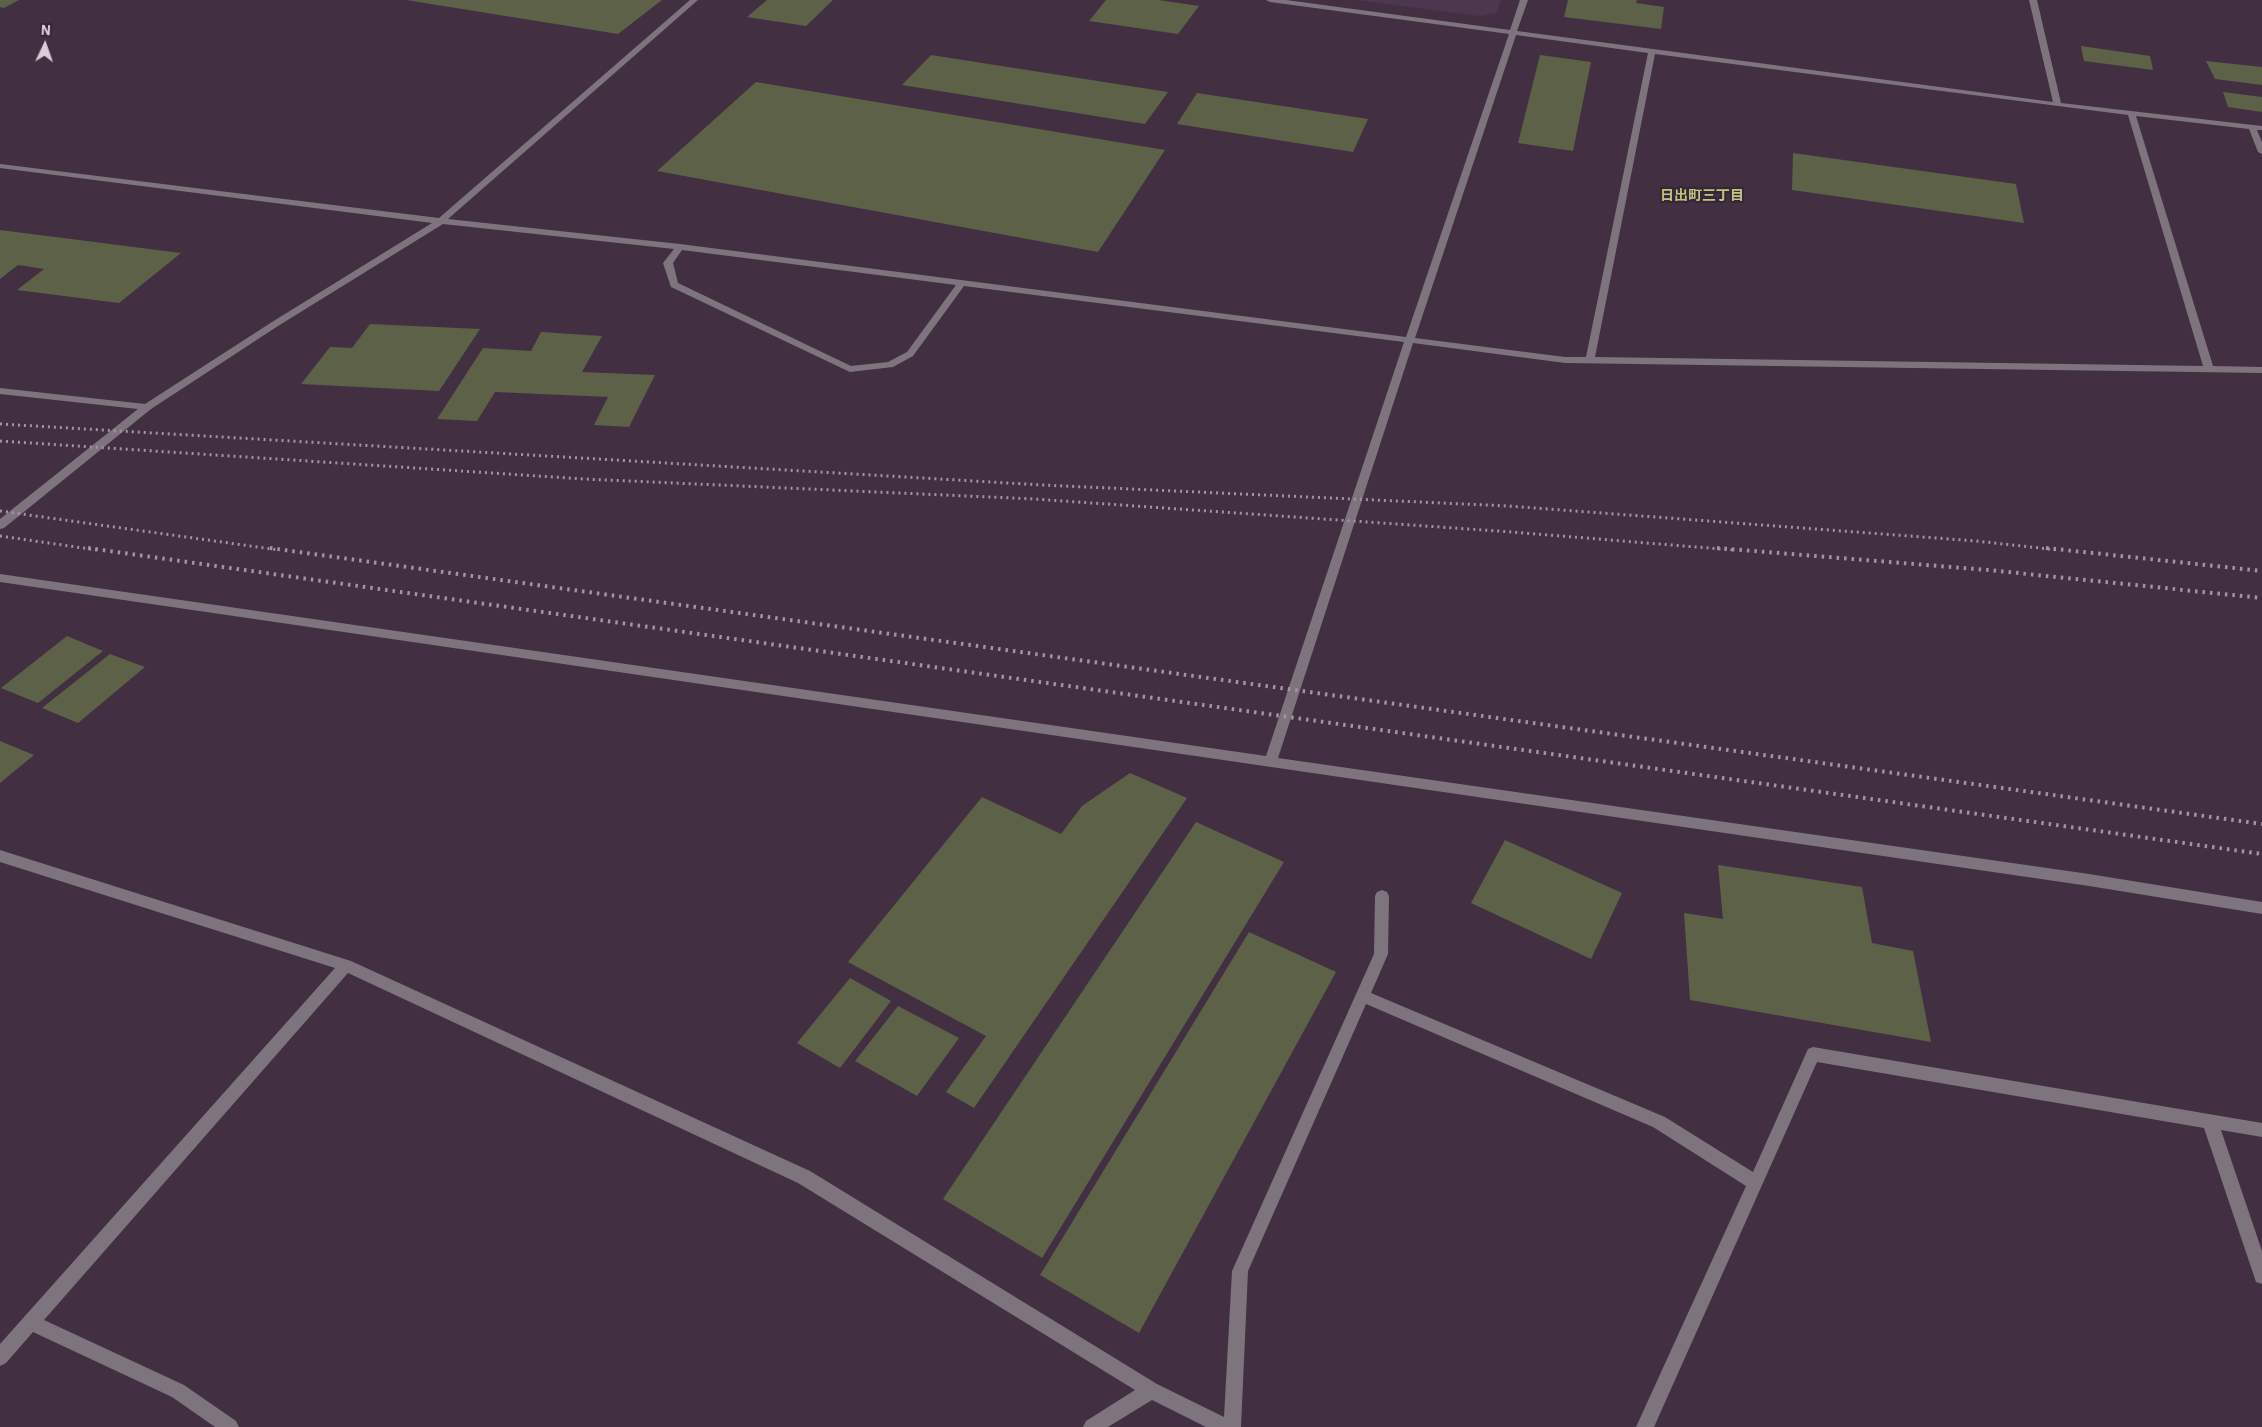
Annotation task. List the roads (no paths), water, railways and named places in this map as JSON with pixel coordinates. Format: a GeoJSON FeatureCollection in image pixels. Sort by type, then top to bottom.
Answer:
{"type":"FeatureCollection","features":[{"type":"Feature","properties":{"kind":"street"},"geometry":{"type":"LineString","coordinates":[[0,525],[147,407],[275,324],[442,221],[694,0]]}},
{"type":"Feature","properties":{"kind":"street"},"geometry":{"type":"LineString","coordinates":[[1270,0],[2058,105],[2262,128]]}},
{"type":"Feature","properties":{"kind":"street"},"geometry":{"type":"LineString","coordinates":[[1270,762],[1408,341],[1524,0]]}},
{"type":"Feature","properties":{"kind":"street"},"geometry":{"type":"LineString","coordinates":[[2033,0],[2058,105]]}},
{"type":"Feature","properties":{"kind":"street"},"geometry":{"type":"LineString","coordinates":[[1590,360],[1652,51]]}},
{"type":"Feature","properties":{"kind":"street"},"geometry":{"type":"LineString","coordinates":[[2131,114],[2209,370]]}},
{"type":"Feature","properties":{"kind":"street"},"geometry":{"type":"LineString","coordinates":[[2252,127],[2262,152]]}},
{"type":"Feature","properties":{"kind":"street"},"geometry":{"type":"LineString","coordinates":[[0,166],[442,221],[680,247],[1566,360],[2262,370]]}},
{"type":"Feature","properties":{"kind":"street"},"geometry":{"type":"LineString","coordinates":[[680,247],[668,263],[674,285],[850,369],[890,365],[910,354],[961,284]]}},
{"type":"Feature","properties":{"kind":"street"},"geometry":{"type":"LineString","coordinates":[[0,391],[147,407]]}},
{"type":"Feature","properties":{"kind":"street"},"geometry":{"type":"LineString","coordinates":[[0,578],[2079,879],[2262,908]]}},
{"type":"Feature","properties":{"kind":"street"},"geometry":{"type":"LineString","coordinates":[[0,856],[346,965],[804,1177],[1151,1390],[1225,1427]]}},
{"type":"Feature","properties":{"kind":"street"},"geometry":{"type":"LineString","coordinates":[[1232,1427],[1240,1271],[1381,954],[1382,896]]}},
{"type":"Feature","properties":{"kind":"street"},"geometry":{"type":"LineString","coordinates":[[0,1357],[346,965]]}},
{"type":"Feature","properties":{"kind":"street"},"geometry":{"type":"LineString","coordinates":[[1363,996],[1659,1122],[1756,1184]]}},
{"type":"Feature","properties":{"kind":"street"},"geometry":{"type":"LineString","coordinates":[[1645,1427],[1668,1382],[1813,1054],[2262,1130]]}},
{"type":"Feature","properties":{"kind":"street"},"geometry":{"type":"LineString","coordinates":[[2210,1121],[2262,1276]]}},
{"type":"Feature","properties":{"kind":"street"},"geometry":{"type":"LineString","coordinates":[[30,1322],[178,1391],[230,1427]]}},
{"type":"Feature","properties":{"kind":"street"},"geometry":{"type":"LineString","coordinates":[[1092,1427],[1151,1390]]}},
{"type":"Feature","properties":{"kind":"railway"},"geometry":{"type":"LineString","coordinates":[[0,424],[1042,485],[1508,506],[1976,541],[2058,550]]}},
{"type":"Feature","properties":{"kind":"railway"},"geometry":{"type":"LineString","coordinates":[[0,441],[584,479],[1034,499],[1512,532],[1733,550]]}},
{"type":"Feature","properties":{"kind":"railway"},"geometry":{"type":"LineString","coordinates":[[0,511],[279,550]]}},
{"type":"Feature","properties":{"kind":"railway"},"geometry":{"type":"LineString","coordinates":[[0,536],[97,550]]}},
{"type":"Feature","properties":{"kind":"railway"},"geometry":{"type":"LineString","coordinates":[[88,548],[2262,854]]}},
{"type":"Feature","properties":{"kind":"railway"},"geometry":{"type":"LineString","coordinates":[[270,548],[2262,824]]}},
{"type":"Feature","properties":{"kind":"railway"},"geometry":{"type":"LineString","coordinates":[[1717,548],[1988,570],[2262,598]]}},
{"type":"Feature","properties":{"kind":"railway"},"geometry":{"type":"LineString","coordinates":[[2046,548],[2262,571]]}},
{"type":"Feature","properties":{"kind":"district","name":"日出町三丁目"},"geometry":{"type":"Point","coordinates":[1702,196]}}]}
